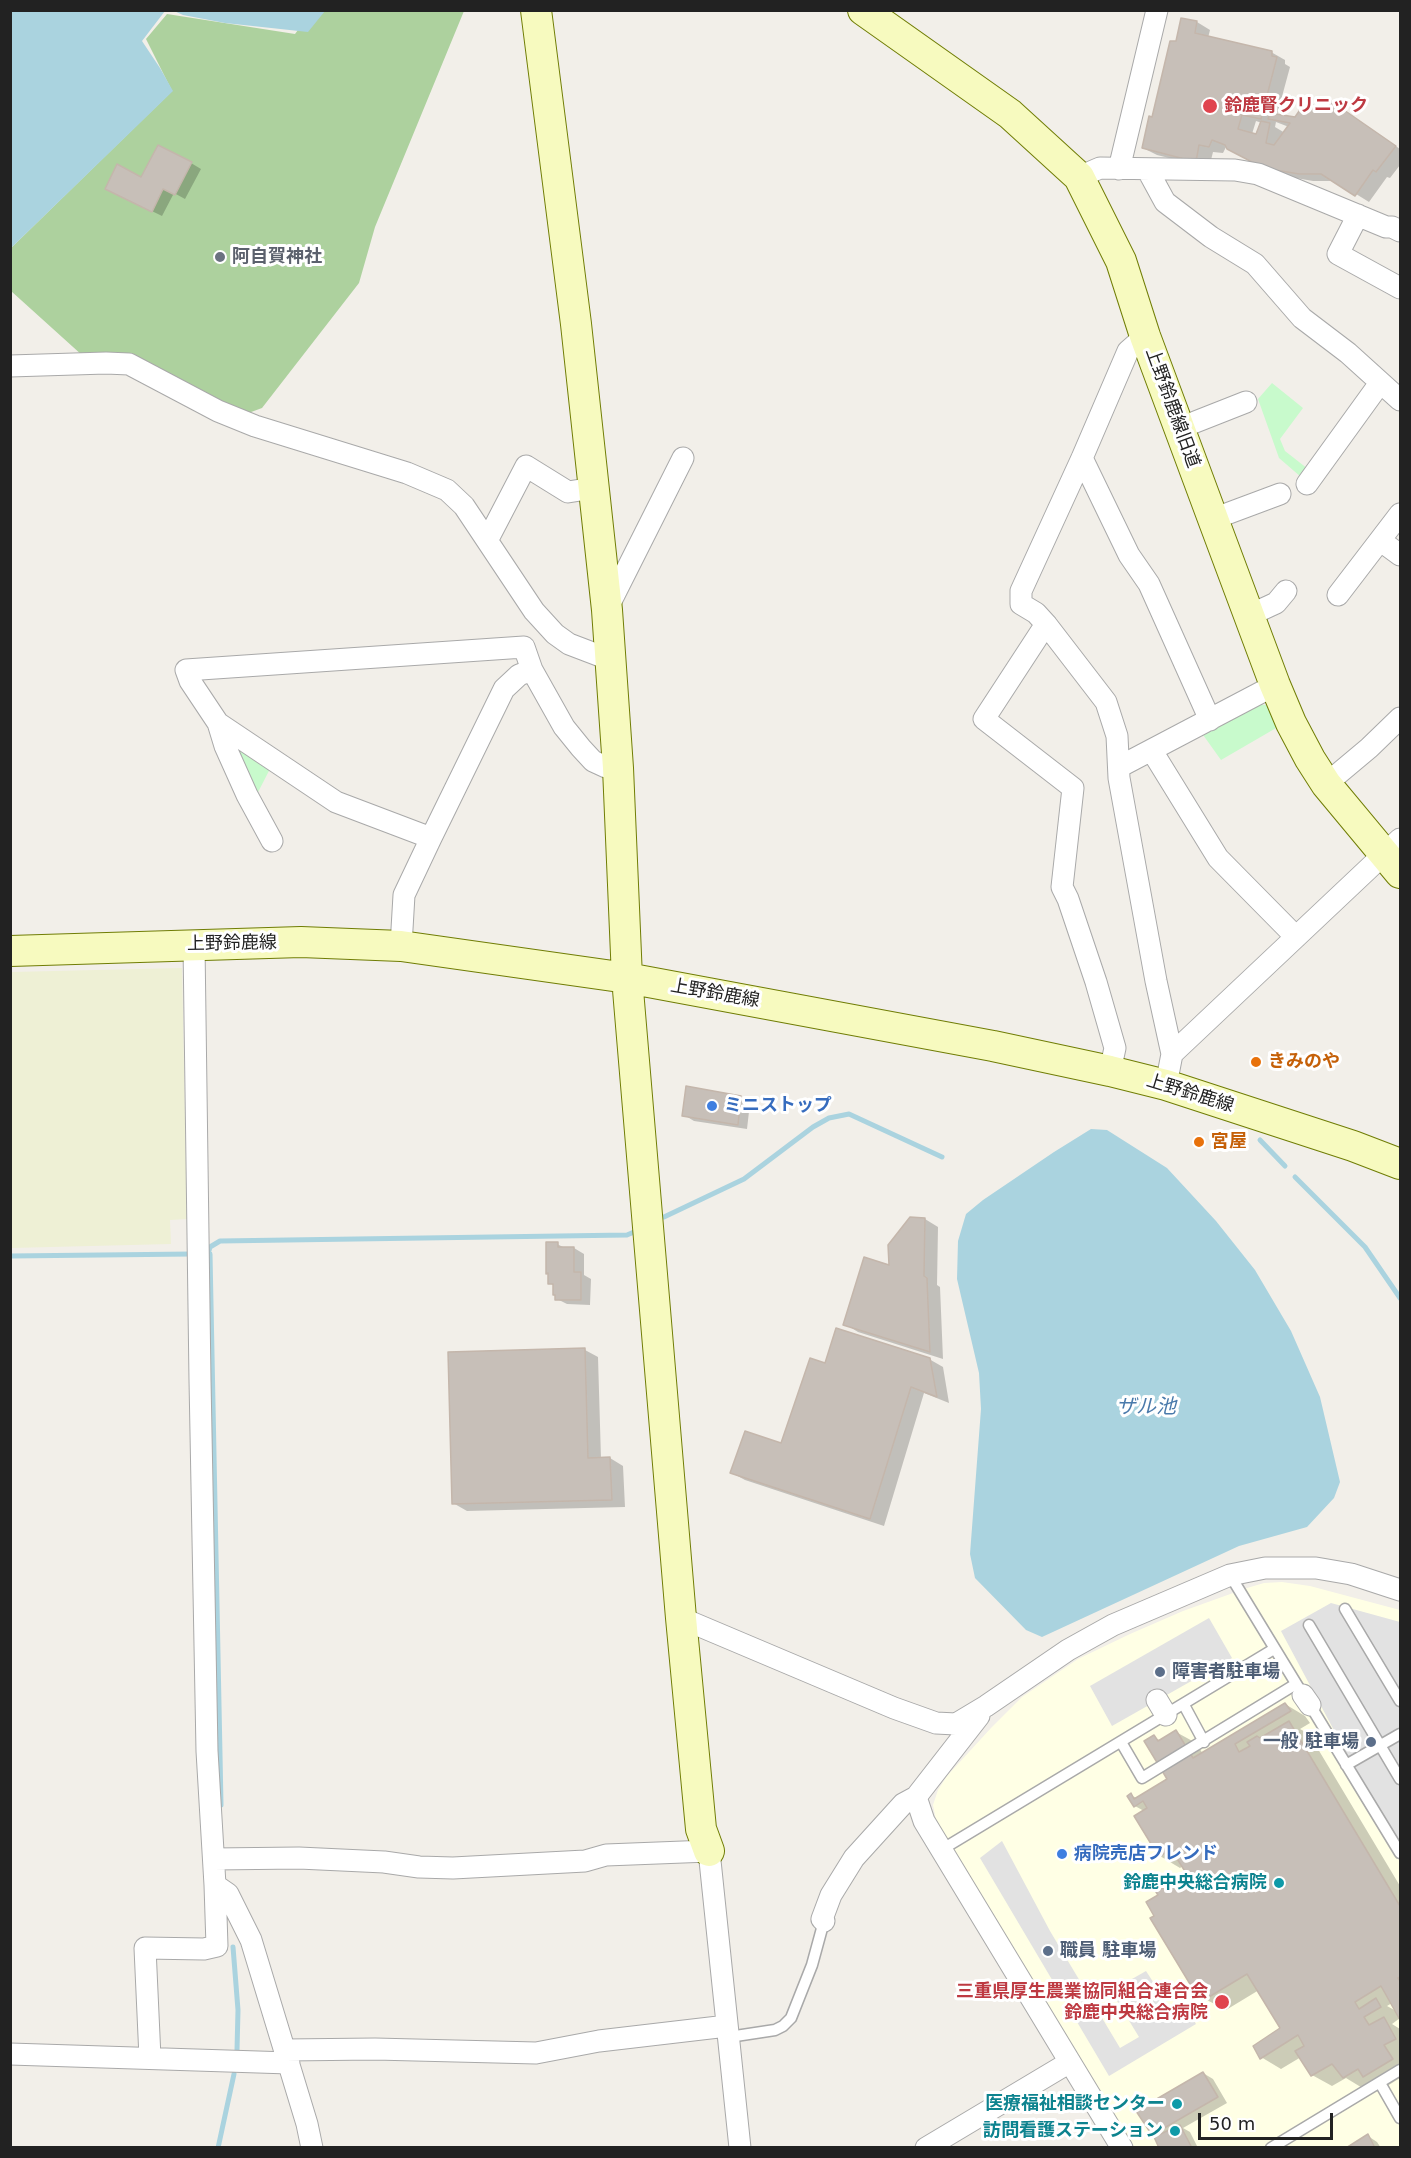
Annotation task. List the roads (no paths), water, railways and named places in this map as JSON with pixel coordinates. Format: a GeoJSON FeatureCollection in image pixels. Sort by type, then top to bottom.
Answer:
{"type":"FeatureCollection","features":[{"type":"Feature","properties":{"kind":"street"},"geometry":{"type":"LineString","coordinates":[[536,10],[574,312],[611,660],[627,978],[681,1618],[700,1829],[709,1851],[740,2148]]}},
{"type":"Feature","properties":{"kind":"street","name":"上野鈴鹿線旧道"},"geometry":{"type":"LineString","coordinates":[[863,10],[1010,114],[1079,177],[1121,261],[1145,336],[1275,685],[1305,750],[1326,784],[1395,856]]}},
{"type":"Feature","properties":{"kind":"street"},"geometry":{"type":"LineString","coordinates":[[1119,169],[1157,10]]}},
{"type":"Feature","properties":{"kind":"street"},"geometry":{"type":"LineString","coordinates":[[1079,177],[1100,168],[1235,170],[1258,174],[1386,227],[1401,231]]}},
{"type":"Feature","properties":{"kind":"street"},"geometry":{"type":"LineString","coordinates":[[1147,169],[1165,202],[1211,237],[1255,264],[1302,318],[1348,353],[1401,400]]}},
{"type":"Feature","properties":{"kind":"street"},"geometry":{"type":"LineString","coordinates":[[1358,215],[1338,254],[1401,288]]}},
{"type":"Feature","properties":{"kind":"street"},"geometry":{"type":"LineString","coordinates":[[1145,336],[1128,351],[1021,591],[1021,604],[1036,613],[1046,624],[1106,702],[1117,736],[1119,778],[1172,1054],[1166,1085]]}},
{"type":"Feature","properties":{"kind":"street"},"geometry":{"type":"LineString","coordinates":[[10,366],[129,364],[218,411],[255,426],[407,473],[447,490],[464,506],[534,611],[555,634],[569,644],[611,660]]}},
{"type":"Feature","properties":{"kind":"street"},"geometry":{"type":"LineString","coordinates":[[1307,484],[1380,383]]}},
{"type":"Feature","properties":{"kind":"street"},"geometry":{"type":"LineString","coordinates":[[1180,428],[1246,402]]}},
{"type":"Feature","properties":{"kind":"street"},"geometry":{"type":"LineString","coordinates":[[606,610],[683,458]]}},
{"type":"Feature","properties":{"kind":"street"},"geometry":{"type":"LineString","coordinates":[[1082,458],[1129,555],[1149,584],[1210,720]]}},
{"type":"Feature","properties":{"kind":"street"},"geometry":{"type":"LineString","coordinates":[[488,539],[526,466],[568,492],[593,488]]}},
{"type":"Feature","properties":{"kind":"street"},"geometry":{"type":"LineString","coordinates":[[1213,519],[1280,494]]}},
{"type":"Feature","properties":{"kind":"street"},"geometry":{"type":"LineString","coordinates":[[1338,595],[1401,514]]}},
{"type":"Feature","properties":{"kind":"street"},"geometry":{"type":"LineString","coordinates":[[1381,541],[1401,555]]}},
{"type":"Feature","properties":{"kind":"street"},"geometry":{"type":"LineString","coordinates":[[1250,615],[1276,603],[1286,591]]}},
{"type":"Feature","properties":{"kind":"street"},"geometry":{"type":"LineString","coordinates":[[1046,624],[984,719],[1073,788],[1062,887],[1068,898],[1096,982],[1115,1048],[1110,1071]]}},
{"type":"Feature","properties":{"kind":"street"},"geometry":{"type":"LineString","coordinates":[[272,841],[247,795],[225,746],[218,723],[190,681],[186,670],[524,647],[532,670],[564,727],[594,761],[606,767],[618,768]]}},
{"type":"Feature","properties":{"kind":"street"},"geometry":{"type":"LineString","coordinates":[[400,946],[404,895],[431,838],[504,689],[519,675],[532,670]]}},
{"type":"Feature","properties":{"kind":"street"},"geometry":{"type":"LineString","coordinates":[[1119,767],[1275,685]]}},
{"type":"Feature","properties":{"kind":"street"},"geometry":{"type":"LineString","coordinates":[[1326,784],[1401,717]]}},
{"type":"Feature","properties":{"kind":"street"},"geometry":{"type":"LineString","coordinates":[[218,723],[336,802],[431,838]]}},
{"type":"Feature","properties":{"kind":"street"},"geometry":{"type":"LineString","coordinates":[[1152,751],[1218,858],[1296,937]]}},
{"type":"Feature","properties":{"kind":"street"},"geometry":{"type":"LineString","coordinates":[[1172,1054],[1296,937],[1395,856]]}},
{"type":"Feature","properties":{"kind":"street","name":"上野鈴鹿線"},"geometry":{"type":"LineString","coordinates":[[10,951],[301,942],[400,946],[627,978],[993,1046],[1110,1071],[1166,1085],[1401,1164]]}},
{"type":"Feature","properties":{"kind":"street"},"geometry":{"type":"LineString","coordinates":[[150,2058],[145,1948],[204,1949],[217,1946],[207,1751],[194,945]]}},
{"type":"Feature","properties":{"kind":"street"},"geometry":{"type":"LineString","coordinates":[[681,1618],[894,1708],[936,1723],[956,1724],[1059,1656],[1113,1625],[1230,1575],[1265,1568],[1316,1568],[1351,1574],[1401,1590]]}},
{"type":"Feature","properties":{"kind":"street"},"geometry":{"type":"LineString","coordinates":[[824,1921],[822,1919],[831,1895],[854,1858],[903,1804],[916,1797],[986,1706]]}},
{"type":"Feature","properties":{"kind":"street"},"geometry":{"type":"LineString","coordinates":[[916,1797],[924,1821],[941,1850],[1122,2148]]}},
{"type":"Feature","properties":{"kind":"street"},"geometry":{"type":"LineString","coordinates":[[214,1860],[299,1858],[453,1868],[585,1861],[606,1855],[709,1851]]}},
{"type":"Feature","properties":{"kind":"street"},"geometry":{"type":"LineString","coordinates":[[215,1885],[228,1894],[251,1940],[308,2124],[312,2148]]}},
{"type":"Feature","properties":{"kind":"street"},"geometry":{"type":"LineString","coordinates":[[10,2054],[150,2058],[287,2056],[375,2049],[536,2052],[599,2041],[728,2032]]}},
{"type":"Feature","properties":{"kind":"street"},"geometry":{"type":"LineString","coordinates":[[926,2148],[1070,2062]]}},
{"type":"Feature","properties":{"kind":"lane"},"geometry":{"type":"LineString","coordinates":[[1230,1575],[1401,1853]]}},
{"type":"Feature","properties":{"kind":"lane"},"geometry":{"type":"LineString","coordinates":[[1345,1609],[1401,1701]]}},
{"type":"Feature","properties":{"kind":"lane"},"geometry":{"type":"LineString","coordinates":[[1309,1625],[1401,1779]]}},
{"type":"Feature","properties":{"kind":"lane"},"geometry":{"type":"LineString","coordinates":[[941,1850],[1121,1742],[1169,1707],[1274,1649]]}},
{"type":"Feature","properties":{"kind":"lane"},"geometry":{"type":"LineString","coordinates":[[1121,1742],[1142,1778],[1204,1742],[1303,1695]]}},
{"type":"Feature","properties":{"kind":"lane"},"geometry":{"type":"LineString","coordinates":[[1169,1707],[1204,1742]]}},
{"type":"Feature","properties":{"kind":"lane"},"geometry":{"type":"LineString","coordinates":[[1346,1765],[1401,1734]]}},
{"type":"Feature","properties":{"kind":"lane"},"geometry":{"type":"LineString","coordinates":[[728,2032],[775,2030],[791,2018],[812,1965],[824,1921]]}},
{"type":"Feature","properties":{"kind":"lane"},"geometry":{"type":"LineString","coordinates":[[1270,2148],[1401,2070]]}},
{"type":"Feature","properties":{"kind":"lane"},"geometry":{"type":"LineString","coordinates":[[1380,2083],[1401,2118]]}},
{"type":"Feature","properties":{"kind":"water"},"geometry":{"type":"Polygon","coordinates":[[[11,10],[165,11],[142,41],[173,91],[11,248],[11,10]]]}},
{"type":"Feature","properties":{"kind":"water"},"geometry":{"type":"Polygon","coordinates":[[[174,11],[325,11],[308,32],[225,23],[183,15],[174,11]]]}},
{"type":"Feature","properties":{"kind":"water","name":"ザル池"},"geometry":{"type":"Polygon","coordinates":[[[1091,1129],[1107,1130],[1167,1168],[1216,1221],[1255,1270],[1291,1331],[1320,1397],[1340,1482],[1334,1498],[1307,1527],[1239,1546],[1042,1637],[1026,1630],[975,1578],[970,1554],[981,1409],[979,1373],[957,1279],[958,1241],[966,1214],[983,1200],[1091,1129]]]}},
{"type":"Feature","properties":{"kind":"waterway"},"geometry":{"type":"LineString","coordinates":[[664,1217],[744,1179],[813,1127],[829,1118],[849,1114],[942,1157]]}},
{"type":"Feature","properties":{"kind":"waterway"},"geometry":{"type":"LineString","coordinates":[[1260,1140],[1285,1166]]}},
{"type":"Feature","properties":{"kind":"waterway"},"geometry":{"type":"LineString","coordinates":[[1295,1177],[1365,1247],[1400,1298]]}},
{"type":"Feature","properties":{"kind":"waterway"},"geometry":{"type":"LineString","coordinates":[[208,1254],[210,1247],[220,1241],[627,1235],[634,1232]]}},
{"type":"Feature","properties":{"kind":"waterway"},"geometry":{"type":"LineString","coordinates":[[10,1256],[192,1254]]}},
{"type":"Feature","properties":{"kind":"waterway"},"geometry":{"type":"LineString","coordinates":[[210,1254],[221,1805]]}},
{"type":"Feature","properties":{"kind":"waterway"},"geometry":{"type":"LineString","coordinates":[[233,1947],[238,2010],[237,2050]]}},
{"type":"Feature","properties":{"kind":"waterway"},"geometry":{"type":"LineString","coordinates":[[218,2148],[234,2074]]}},
{"type":"Feature","properties":{"kind":"place","name":"鈴鹿腎クリニック"},"geometry":{"type":"Point","coordinates":[1210,106]}},
{"type":"Feature","properties":{"kind":"place","name":"阿自賀神社"},"geometry":{"type":"Point","coordinates":[220,257]}},
{"type":"Feature","properties":{"kind":"place","name":"きみのや"},"geometry":{"type":"Point","coordinates":[1256,1062]}},
{"type":"Feature","properties":{"kind":"place","name":"ミニストップ"},"geometry":{"type":"Point","coordinates":[712,1106]}},
{"type":"Feature","properties":{"kind":"place","name":"宮屋"},"geometry":{"type":"Point","coordinates":[1199,1142]}},
{"type":"Feature","properties":{"kind":"place","name":"障害者駐車場"},"geometry":{"type":"Point","coordinates":[1160,1672]}},
{"type":"Feature","properties":{"kind":"place","name":"一般 駐車場"},"geometry":{"type":"Point","coordinates":[1371,1742]}},
{"type":"Feature","properties":{"kind":"place","name":"病院売店フレンド"},"geometry":{"type":"Point","coordinates":[1062,1854]}},
{"type":"Feature","properties":{"kind":"place","name":"鈴鹿中央総合病院"},"geometry":{"type":"Point","coordinates":[1279,1883]}},
{"type":"Feature","properties":{"kind":"place","name":"職員 駐車場"},"geometry":{"type":"Point","coordinates":[1048,1951]}},
{"type":"Feature","properties":{"kind":"place","name":"三重県厚生農業協同組合連合会 鈴鹿中央総合病院"},"geometry":{"type":"Point","coordinates":[1222,2002]}},
{"type":"Feature","properties":{"kind":"place","name":"医療福祉相談センター"},"geometry":{"type":"Point","coordinates":[1177,2104]}},
{"type":"Feature","properties":{"kind":"place","name":"訪問看護ステーション"},"geometry":{"type":"Point","coordinates":[1175,2131]}}]}
